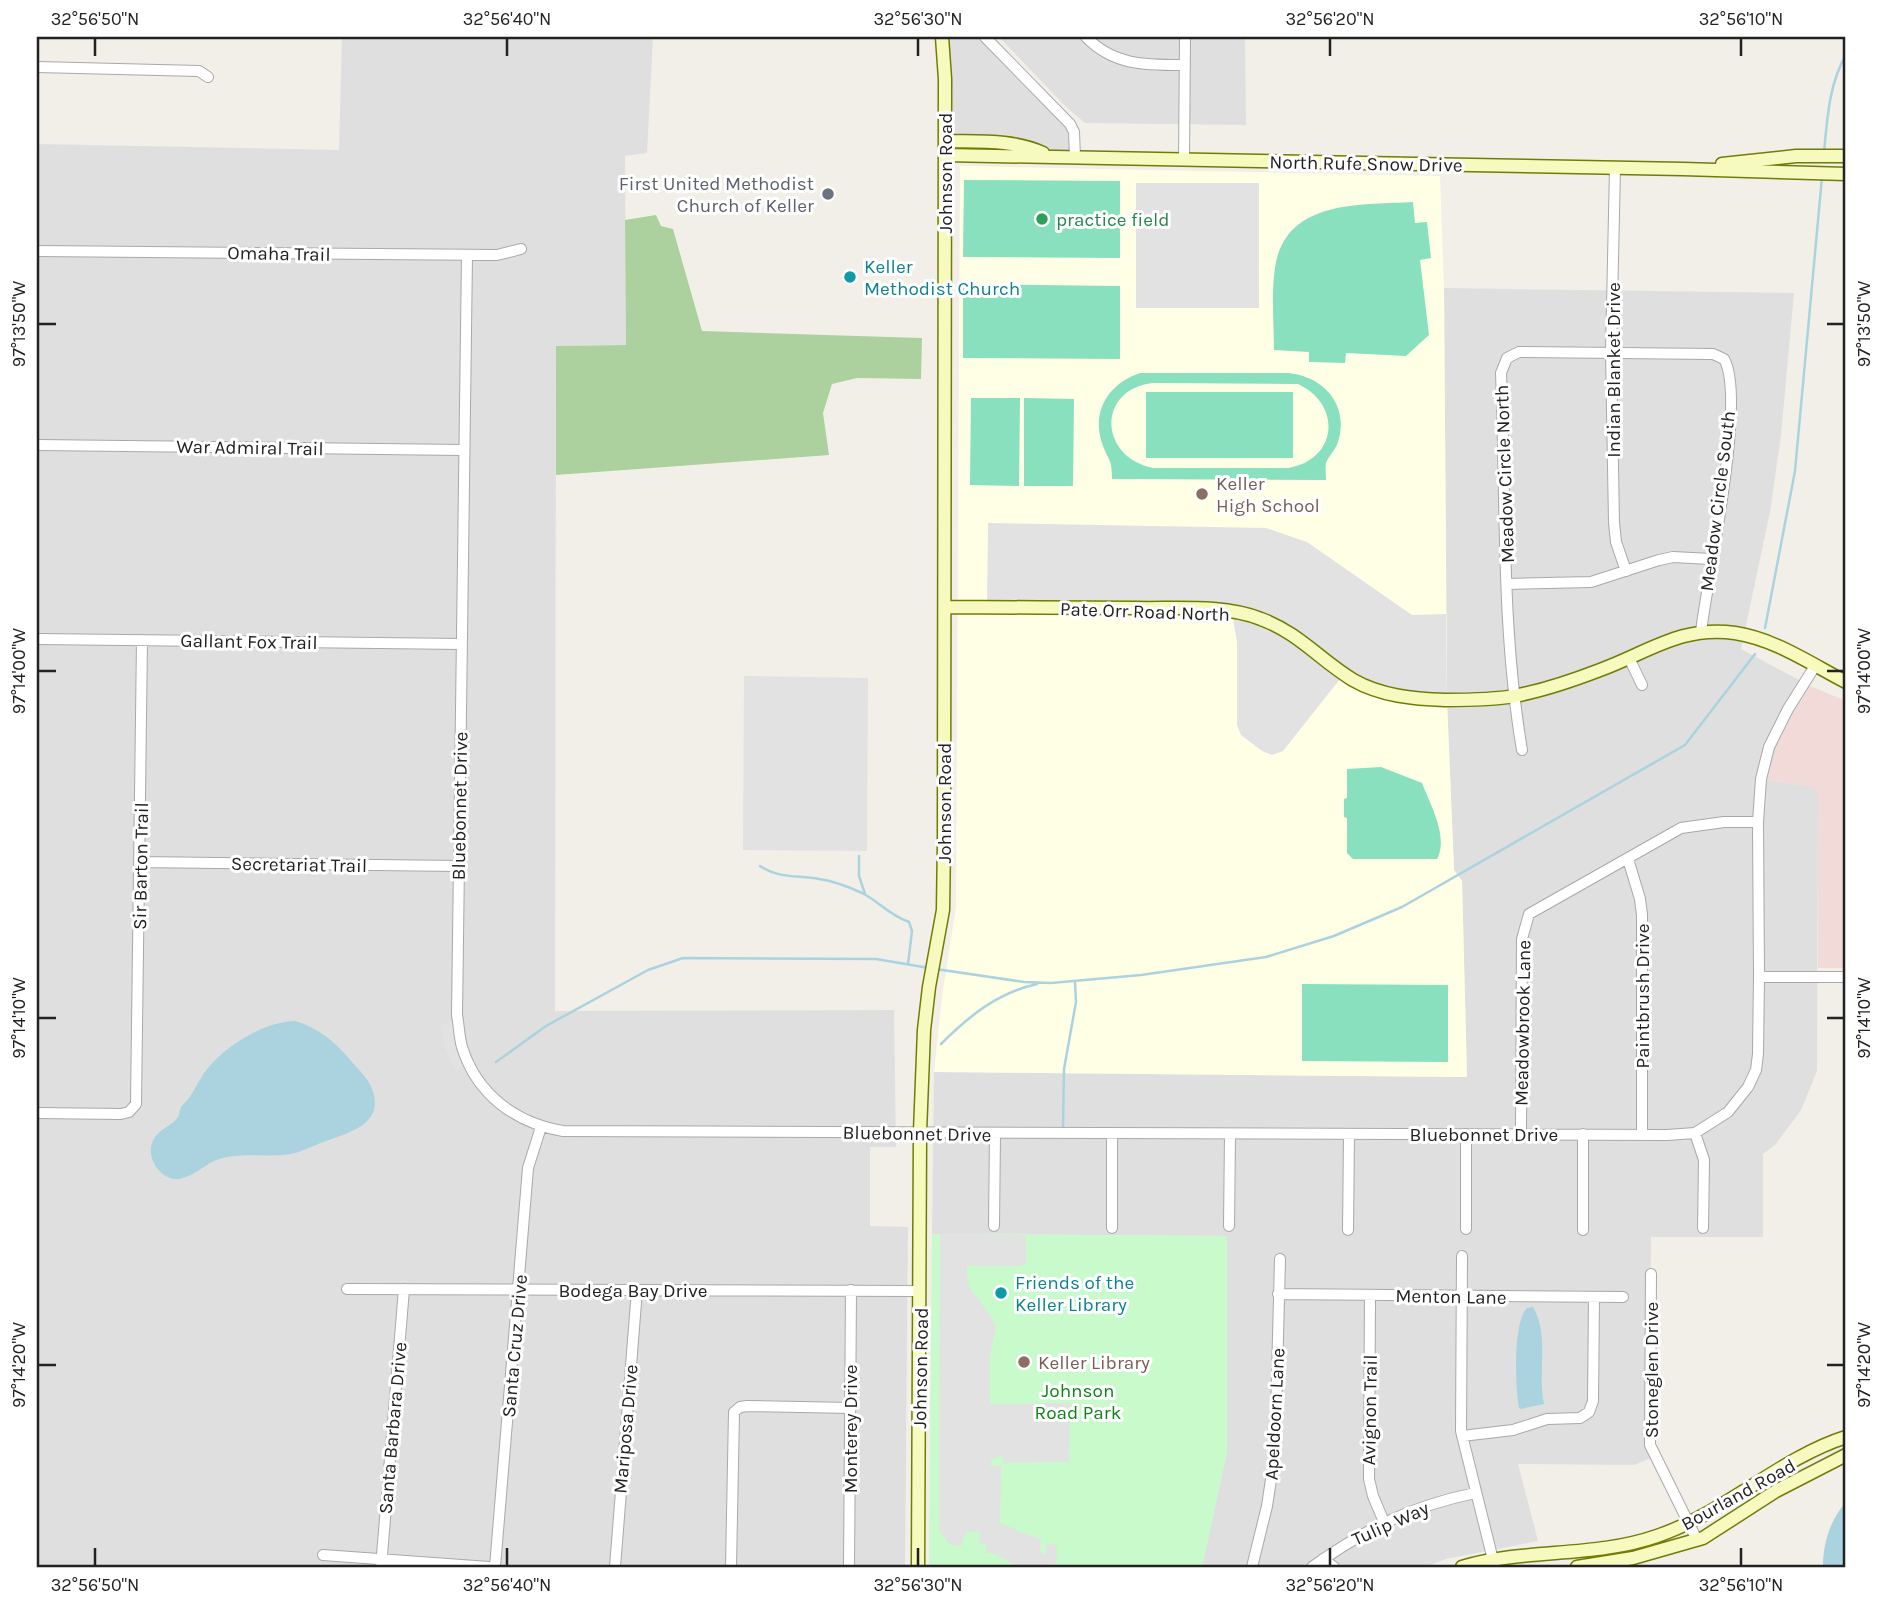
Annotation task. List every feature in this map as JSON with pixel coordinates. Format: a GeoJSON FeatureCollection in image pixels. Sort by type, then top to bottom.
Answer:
{"type":"FeatureCollection","features":[{"type":"Feature","properties":{"kind":"main road","name":"Johnson Road"},"geometry":{"type":"LineString","coordinates":[[918,1567],[920,1132],[924,1030],[943,910],[944,869],[946,79],[942,37]]}},
{"type":"Feature","properties":{"kind":"main road","name":"North Rufe Snow Drive"},"geometry":{"type":"LineString","coordinates":[[945,141],[1017,144],[1050,156]]}},
{"type":"Feature","properties":{"kind":"main road","name":"North Rufe Snow Drive"},"geometry":{"type":"LineString","coordinates":[[945,155],[1845,174]]}},
{"type":"Feature","properties":{"kind":"main road","name":"North Rufe Snow Drive"},"geometry":{"type":"LineString","coordinates":[[1683,169],[1796,156],[1846,156]]}},
{"type":"Feature","properties":{"kind":"main road","name":"Pate Orr Road North"},"geometry":{"type":"LineString","coordinates":[[945,607],[1178,609],[1245,614],[1261,618],[1297,636],[1353,680],[1373,690],[1414,699],[1513,697],[1599,671],[1669,639],[1701,632],[1735,633],[1753,638],[1846,682]]}},
{"type":"Feature","properties":{"kind":"main road","name":"Bourland Road"},"geometry":{"type":"LineString","coordinates":[[1462,1567],[1493,1560],[1632,1543],[1688,1524],[1715,1511],[1807,1455],[1846,1437]]}},
{"type":"Feature","properties":{"kind":"main road","name":"Bourland Road"},"geometry":{"type":"LineString","coordinates":[[1577,1567],[1633,1559],[1697,1540],[1776,1491],[1846,1455]]}},
{"type":"Feature","properties":{"kind":"street"},"geometry":{"type":"LineString","coordinates":[[985,37],[1070,124],[1074,132],[1075,157]]}},
{"type":"Feature","properties":{"kind":"street"},"geometry":{"type":"LineString","coordinates":[[1086,37],[1102,51],[1125,61],[1185,65]]}},
{"type":"Feature","properties":{"kind":"street"},"geometry":{"type":"LineString","coordinates":[[1184,159],[1185,37]]}},
{"type":"Feature","properties":{"kind":"street"},"geometry":{"type":"LineString","coordinates":[[37,67],[199,71],[208,77]]}},
{"type":"Feature","properties":{"kind":"street","name":"Indian Blanket Drive"},"geometry":{"type":"LineString","coordinates":[[1615,168],[1611,352],[1614,523],[1616,542],[1626,571]]}},
{"type":"Feature","properties":{"kind":"street","name":"Omaha Trail"},"geometry":{"type":"LineString","coordinates":[[37,251],[502,255],[521,249]]}},
{"type":"Feature","properties":{"kind":"street","name":"Bluebonnet Drive"},"geometry":{"type":"LineString","coordinates":[[467,255],[457,1014],[462,1047],[477,1079],[501,1105],[522,1120],[563,1131],[1695,1133]]}},
{"type":"Feature","properties":{"kind":"street","name":"Meadow Circle North"},"geometry":{"type":"LineString","coordinates":[[1522,750],[1508,649],[1500,373],[1507,358],[1519,352],[1611,352]]}},
{"type":"Feature","properties":{"kind":"street","name":"Meadow Circle South"},"geometry":{"type":"LineString","coordinates":[[1611,352],[1713,354],[1724,359],[1729,367],[1731,388],[1728,448],[1701,632]]}},
{"type":"Feature","properties":{"kind":"street","name":"War Admiral Trail"},"geometry":{"type":"LineString","coordinates":[[37,445],[463,450]]}},
{"type":"Feature","properties":{"kind":"street"},"geometry":{"type":"LineString","coordinates":[[1508,584],[1591,582],[1673,557],[1712,559]]}},
{"type":"Feature","properties":{"kind":"street","name":"Gallant Fox Trail"},"geometry":{"type":"LineString","coordinates":[[37,639],[461,644]]}},
{"type":"Feature","properties":{"kind":"street","name":"Sir Barton Trail"},"geometry":{"type":"LineString","coordinates":[[37,1114],[121,1114],[129,1112],[136,1104],[142,640]]}},
{"type":"Feature","properties":{"kind":"street"},"geometry":{"type":"LineString","coordinates":[[1629,658],[1642,685]]}},
{"type":"Feature","properties":{"kind":"street"},"geometry":{"type":"LineString","coordinates":[[1703,1228],[1704,1160],[1695,1133],[1728,1112],[1748,1087],[1756,1070],[1758,1055],[1758,822],[1761,779],[1769,747],[1788,709],[1815,666]]}},
{"type":"Feature","properties":{"kind":"street","name":"Meadowbrook Lane"},"geometry":{"type":"LineString","coordinates":[[1521,1133],[1522,939],[1525,920],[1529,914],[1681,828],[1724,822],[1758,822]]}},
{"type":"Feature","properties":{"kind":"street","name":"Paintbrush Drive"},"geometry":{"type":"LineString","coordinates":[[1628,859],[1642,915],[1642,1135]]}},
{"type":"Feature","properties":{"kind":"street","name":"Secretariat Trail"},"geometry":{"type":"LineString","coordinates":[[140,862],[458,866]]}},
{"type":"Feature","properties":{"kind":"street"},"geometry":{"type":"LineString","coordinates":[[1759,977],[1846,977]]}},
{"type":"Feature","properties":{"kind":"street","name":"Santa Cruz Drive"},"geometry":{"type":"LineString","coordinates":[[495,1567],[528,1168],[541,1127]]}},
{"type":"Feature","properties":{"kind":"street"},"geometry":{"type":"LineString","coordinates":[[994,1226],[995,1133]]}},
{"type":"Feature","properties":{"kind":"street"},"geometry":{"type":"LineString","coordinates":[[1112,1133],[1112,1228]]}},
{"type":"Feature","properties":{"kind":"street"},"geometry":{"type":"LineString","coordinates":[[1228,1226],[1230,1133]]}},
{"type":"Feature","properties":{"kind":"street"},"geometry":{"type":"LineString","coordinates":[[1348,1230],[1349,1134]]}},
{"type":"Feature","properties":{"kind":"street"},"geometry":{"type":"LineString","coordinates":[[1466,1134],[1466,1230]]}},
{"type":"Feature","properties":{"kind":"street"},"geometry":{"type":"LineString","coordinates":[[1583,1134],[1583,1230]]}},
{"type":"Feature","properties":{"kind":"street"},"geometry":{"type":"LineString","coordinates":[[1462,1256],[1462,1436],[1493,1560]]}},
{"type":"Feature","properties":{"kind":"street","name":"Apeldoorn Lane"},"geometry":{"type":"LineString","coordinates":[[1252,1567],[1267,1506],[1275,1453],[1280,1259]]}},
{"type":"Feature","properties":{"kind":"street","name":"Stoneglen Drive"},"geometry":{"type":"LineString","coordinates":[[1651,1274],[1650,1446],[1697,1540]]}},
{"type":"Feature","properties":{"kind":"street","name":"Bodega Bay Drive"},"geometry":{"type":"LineString","coordinates":[[347,1289],[920,1291]]}},
{"type":"Feature","properties":{"kind":"street","name":"Santa Barbara Drive"},"geometry":{"type":"LineString","coordinates":[[382,1563],[404,1289]]}},
{"type":"Feature","properties":{"kind":"street","name":"Mariposa Drive"},"geometry":{"type":"LineString","coordinates":[[615,1567],[637,1290]]}},
{"type":"Feature","properties":{"kind":"street","name":"Monterey Drive"},"geometry":{"type":"LineString","coordinates":[[849,1567],[850,1290]]}},
{"type":"Feature","properties":{"kind":"street","name":"Menton Lane"},"geometry":{"type":"LineString","coordinates":[[1279,1294],[1623,1297]]}},
{"type":"Feature","properties":{"kind":"street","name":"Avignon Trail"},"geometry":{"type":"LineString","coordinates":[[1370,1295],[1369,1479],[1384,1522]]}},
{"type":"Feature","properties":{"kind":"street"},"geometry":{"type":"LineString","coordinates":[[1462,1436],[1513,1430],[1547,1419],[1580,1418],[1589,1412],[1593,1401],[1594,1297]]}},
{"type":"Feature","properties":{"kind":"street"},"geometry":{"type":"LineString","coordinates":[[732,1567],[734,1412],[747,1406],[850,1408]]}},
{"type":"Feature","properties":{"kind":"street","name":"Tulip Way"},"geometry":{"type":"LineString","coordinates":[[1312,1567],[1323,1563],[1350,1540],[1384,1522],[1431,1504],[1475,1493]]}},
{"type":"Feature","properties":{"kind":"street"},"geometry":{"type":"LineString","coordinates":[[323,1555],[382,1563],[489,1567]]}},
{"type":"Feature","properties":{"kind":"street"},"geometry":{"type":"LineString","coordinates":[[1323,1563],[1335,1567]]}},
{"type":"Feature","properties":{"kind":"shaded area"},"geometry":{"type":"Polygon","coordinates":[[[342,37],[653,37],[647,153],[625,156],[626,345],[556,346],[555,1011],[894,1010],[896,1147],[870,1147],[870,1226],[908,1227],[905,1567],[37,1567],[37,144],[339,150],[342,37]]]}},
{"type":"Feature","properties":{"kind":"shaded area"},"geometry":{"type":"Polygon","coordinates":[[[942,37],[985,37],[1070,124],[1075,157],[945,141],[942,37]]]}},
{"type":"Feature","properties":{"kind":"shaded area"},"geometry":{"type":"Polygon","coordinates":[[[999,37],[1245,37],[1246,125],[1085,123],[1065,106],[999,37]]]}},
{"type":"Feature","properties":{"kind":"shaded area","name":"Keller High School"},"geometry":{"type":"Polygon","coordinates":[[[960,166],[1440,176],[1444,288],[1447,700],[1454,870],[1462,881],[1467,1077],[934,1072],[956,907],[960,166]]]}},
{"type":"Feature","properties":{"kind":"shaded area"},"geometry":{"type":"Polygon","coordinates":[[[1136,183],[1259,183],[1259,308],[1136,308],[1136,183]]]}},
{"type":"Feature","properties":{"kind":"shaded area"},"geometry":{"type":"Polygon","coordinates":[[[1444,288],[1794,293],[1781,435],[1770,512],[1741,649],[1810,686],[1781,733],[1768,780],[1812,787],[1818,792],[1817,1071],[1801,1110],[1776,1144],[1763,1154],[1763,1237],[1651,1237],[1650,1439],[1654,1457],[1634,1465],[1518,1464],[1538,1541],[1446,1559],[1425,1567],[1202,1567],[1227,1451],[1227,1236],[932,1234],[934,1072],[1467,1077],[1462,881],[1454,870],[1447,700],[1444,288]]]}},
{"type":"Feature","properties":{"kind":"shaded area"},"geometry":{"type":"Polygon","coordinates":[[[988,523],[1266,528],[1307,542],[1412,615],[1446,614],[1447,700],[1414,699],[1344,674],[1283,751],[1272,755],[1241,735],[1237,725],[1237,642],[1232,612],[987,607],[988,523]]]}},
{"type":"Feature","properties":{"kind":"shaded area"},"geometry":{"type":"Polygon","coordinates":[[[744,676],[868,678],[867,851],[743,850],[744,676]]]}},
{"type":"Feature","properties":{"kind":"shaded area"},"geometry":{"type":"Polygon","coordinates":[[[1810,686],[1846,701],[1846,968],[1818,968],[1818,792],[1812,787],[1767,780],[1781,733],[1810,686]]]}},
{"type":"Feature","properties":{"kind":"shaded area"},"geometry":{"type":"Polygon","coordinates":[[[458,1021],[470,1064],[455,1071],[444,1044],[441,1024],[458,1021]]]}},
{"type":"Feature","properties":{"kind":"shaded area"},"geometry":{"type":"Polygon","coordinates":[[[940,1234],[1026,1235],[1026,1263],[1020,1266],[967,1266],[967,1275],[969,1287],[990,1315],[996,1328],[990,1355],[990,1404],[1070,1403],[1069,1462],[1004,1463],[1002,1455],[992,1459],[990,1466],[1001,1465],[1000,1523],[1041,1540],[1040,1551],[1046,1555],[1047,1544],[1057,1545],[1056,1563],[1047,1567],[1020,1567],[992,1553],[986,1553],[986,1544],[979,1544],[980,1531],[966,1532],[961,1546],[950,1545],[939,1530],[940,1234]]]}},
{"type":"Feature","properties":{"kind":"green space","name":"practice field"},"geometry":{"type":"Polygon","coordinates":[[[964,180],[1120,181],[1120,258],[963,257],[964,180]]]}},
{"type":"Feature","properties":{"kind":"green space"},"geometry":{"type":"Polygon","coordinates":[[[1413,202],[1415,223],[1427,222],[1431,258],[1420,260],[1429,335],[1406,356],[1346,353],[1345,363],[1309,362],[1309,352],[1274,350],[1275,268],[1282,245],[1293,229],[1328,210],[1413,202]]]}},
{"type":"Feature","properties":{"kind":"green space"},"geometry":{"type":"Polygon","coordinates":[[[656,215],[661,226],[673,229],[702,331],[922,338],[921,379],[857,378],[832,384],[823,413],[829,455],[556,475],[556,346],[626,345],[625,220],[656,215]]]}},
{"type":"Feature","properties":{"kind":"green space","name":"practice field"},"geometry":{"type":"Polygon","coordinates":[[[963,284],[1120,286],[1120,359],[963,358],[963,284]]]}},
{"type":"Feature","properties":{"kind":"green space"},"geometry":{"type":"Polygon","coordinates":[[[1140,373],[1288,373],[1312,379],[1330,393],[1340,414],[1339,438],[1326,463],[1326,480],[1112,479],[1110,463],[1099,431],[1099,420],[1106,399],[1129,378],[1140,373]],[[1153,383],[1135,388],[1122,397],[1114,410],[1111,424],[1114,438],[1122,451],[1135,461],[1153,468],[1288,468],[1304,463],[1317,454],[1325,443],[1328,431],[1328,418],[1322,405],[1312,393],[1298,384],[1153,383]]]}},
{"type":"Feature","properties":{"kind":"green space"},"geometry":{"type":"Polygon","coordinates":[[[1146,392],[1293,392],[1293,458],[1146,458],[1146,392]]]}},
{"type":"Feature","properties":{"kind":"green space"},"geometry":{"type":"Polygon","coordinates":[[[971,398],[1020,398],[1019,486],[970,485],[971,398]]]}},
{"type":"Feature","properties":{"kind":"green space"},"geometry":{"type":"Polygon","coordinates":[[[1024,398],[1074,399],[1073,486],[1024,486],[1024,398]]]}},
{"type":"Feature","properties":{"kind":"green space"},"geometry":{"type":"Polygon","coordinates":[[[1381,767],[1422,783],[1440,831],[1437,859],[1353,859],[1347,853],[1344,799],[1347,798],[1347,769],[1381,767]]]}},
{"type":"Feature","properties":{"kind":"green space"},"geometry":{"type":"Polygon","coordinates":[[[1302,984],[1448,985],[1448,1062],[1302,1061],[1302,984]]]}},
{"type":"Feature","properties":{"kind":"green space","name":"Johnson Road Park"},"geometry":{"type":"Polygon","coordinates":[[[932,1234],[1227,1236],[1227,1451],[1202,1567],[929,1567],[932,1234]]]}},
{"type":"Feature","properties":{"kind":"water"},"geometry":{"type":"Polygon","coordinates":[[[295,1021],[330,1039],[366,1079],[374,1095],[375,1106],[365,1123],[346,1134],[291,1154],[224,1158],[180,1179],[167,1177],[162,1173],[151,1156],[152,1143],[157,1134],[178,1117],[181,1107],[208,1068],[247,1036],[271,1025],[295,1021]]]}},
{"type":"Feature","properties":{"kind":"water"},"geometry":{"type":"Polygon","coordinates":[[[1533,1307],[1541,1330],[1544,1404],[1521,1409],[1517,1385],[1517,1340],[1522,1315],[1527,1308],[1533,1307]]]}},
{"type":"Feature","properties":{"kind":"water"},"geometry":{"type":"Polygon","coordinates":[[[1846,1502],[1846,1567],[1823,1567],[1828,1532],[1846,1502]]]}},
{"type":"Feature","properties":{"kind":"waterway"},"geometry":{"type":"LineString","coordinates":[[1824,153],[1832,90],[1846,55]]}},
{"type":"Feature","properties":{"kind":"waterway"},"geometry":{"type":"LineString","coordinates":[[1765,628],[1795,471],[1822,177]]}},
{"type":"Feature","properties":{"kind":"waterway"},"geometry":{"type":"LineString","coordinates":[[936,969],[1024,982],[1051,983],[1141,975],[1266,957],[1334,936],[1402,907],[1685,745],[1755,654]]}},
{"type":"Feature","properties":{"kind":"waterway"},"geometry":{"type":"LineString","coordinates":[[859,856],[859,876],[865,894]]}},
{"type":"Feature","properties":{"kind":"waterway"},"geometry":{"type":"LineString","coordinates":[[760,866],[781,875],[824,880],[846,886],[909,922],[912,931],[908,964]]}},
{"type":"Feature","properties":{"kind":"waterway"},"geometry":{"type":"LineString","coordinates":[[496,1062],[546,1026],[648,970],[683,958],[876,959],[929,968]]}},
{"type":"Feature","properties":{"kind":"waterway"},"geometry":{"type":"LineString","coordinates":[[1063,1127],[1064,1069],[1076,1002],[1075,982]]}},
{"type":"Feature","properties":{"kind":"waterway"},"geometry":{"type":"LineString","coordinates":[[941,1044],[984,1007],[1009,993],[1037,984]]}},
{"type":"Feature","properties":{"kind":"place","name":"First United Methodist Church of Keller"},"geometry":{"type":"Point","coordinates":[828,194]}},
{"type":"Feature","properties":{"kind":"place","name":"practice field"},"geometry":{"type":"Point","coordinates":[1042,219]}},
{"type":"Feature","properties":{"kind":"place","name":"Keller Methodist Church"},"geometry":{"type":"Point","coordinates":[850,277]}},
{"type":"Feature","properties":{"kind":"place","name":"Keller High School"},"geometry":{"type":"Point","coordinates":[1202,494]}},
{"type":"Feature","properties":{"kind":"place","name":"Friends of the Keller Library"},"geometry":{"type":"Point","coordinates":[1001,1293]}},
{"type":"Feature","properties":{"kind":"place","name":"Keller Library"},"geometry":{"type":"Point","coordinates":[1024,1362]}}]}
